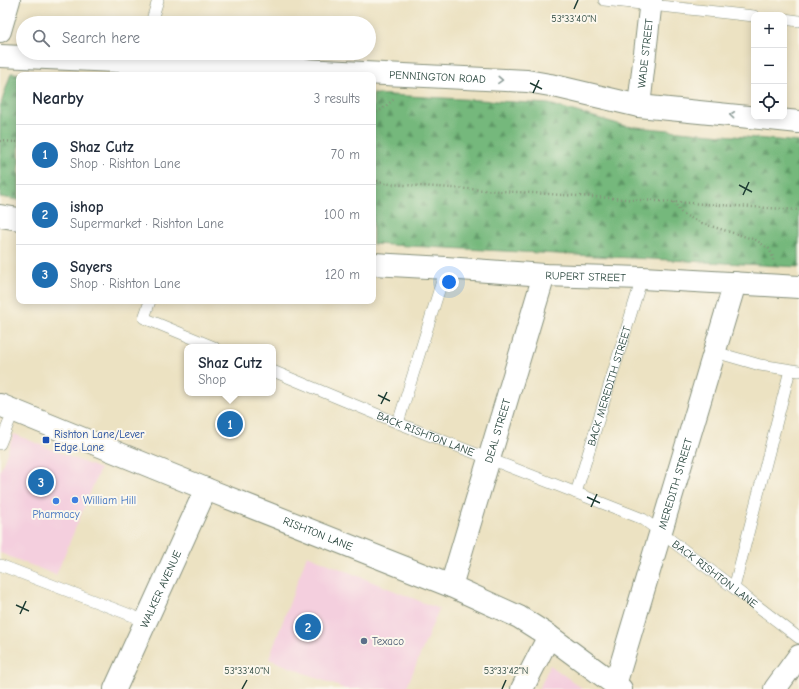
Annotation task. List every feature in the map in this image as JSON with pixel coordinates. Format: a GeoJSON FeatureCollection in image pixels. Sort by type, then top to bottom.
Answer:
{"type":"FeatureCollection","features":[{"type":"Feature","properties":{"kind":"street"},"geometry":{"type":"LineString","coordinates":[[0,31],[9,0]]}},
{"type":"Feature","properties":{"kind":"street","name":"WADE STREET"},"geometry":{"type":"LineString","coordinates":[[638,106],[651,2]]}},
{"type":"Feature","properties":{"kind":"street","name":"PENNINGTON ROAD"},"geometry":{"type":"LineString","coordinates":[[0,56],[16,56]]}},
{"type":"Feature","properties":{"kind":"street","name":"PENNINGTON ROAD"},"geometry":{"type":"LineString","coordinates":[[189,60],[528,81],[638,106],[799,122]]}},
{"type":"Feature","properties":{"kind":"street"},"geometry":{"type":"LineString","coordinates":[[0,216],[16,219]]}},
{"type":"Feature","properties":{"kind":"street","name":"RUPERT STREET"},"geometry":{"type":"LineString","coordinates":[[376,264],[544,275],[642,278],[799,287]]}},
{"type":"Feature","properties":{"kind":"street","name":"DEAL STREET"},"geometry":{"type":"LineString","coordinates":[[451,586],[544,275]]}},
{"type":"Feature","properties":{"kind":"street","name":"MEREDITH STREET"},"geometry":{"type":"LineString","coordinates":[[618,687],[661,532],[735,283]]}},
{"type":"Feature","properties":{"kind":"street","name":"RISHTON LANE"},"geometry":{"type":"LineString","coordinates":[[7,408],[451,586],[519,617],[549,636],[618,687]]}},
{"type":"Feature","properties":{"kind":"street","name":"WALKER AVENUE"},"geometry":{"type":"LineString","coordinates":[[115,689],[206,489]]}},
{"type":"Feature","properties":{"kind":"street"},"geometry":{"type":"LineString","coordinates":[[522,689],[549,636]]}},
{"type":"Feature","properties":{"kind":"street"},"geometry":{"type":"LineString","coordinates":[[775,689],[799,656]]}},
{"type":"Feature","properties":{"kind":"lane"},"geometry":{"type":"LineString","coordinates":[[153,16],[158,0]]}},
{"type":"Feature","properties":{"kind":"lane"},"geometry":{"type":"LineString","coordinates":[[604,0],[651,2],[751,16]]}},
{"type":"Feature","properties":{"kind":"lane"},"geometry":{"type":"LineString","coordinates":[[787,19],[799,21]]}},
{"type":"Feature","properties":{"kind":"lane"},"geometry":{"type":"LineString","coordinates":[[398,423],[446,268]]}},
{"type":"Feature","properties":{"kind":"lane","name":"BACK MEREDITH STREET"},"geometry":{"type":"LineString","coordinates":[[576,493],[642,278]]}},
{"type":"Feature","properties":{"kind":"lane"},"geometry":{"type":"LineString","coordinates":[[149,304],[144,318],[207,344]]}},
{"type":"Feature","properties":{"kind":"lane"},"geometry":{"type":"LineString","coordinates":[[715,352],[760,365],[794,370],[734,588]]}},
{"type":"Feature","properties":{"kind":"lane","name":"BACK RISHTON LANE"},"geometry":{"type":"LineString","coordinates":[[276,372],[398,423],[642,519],[799,638]]}},
{"type":"Feature","properties":{"kind":"lane"},"geometry":{"type":"LineString","coordinates":[[0,444],[7,408]]}},
{"type":"Feature","properties":{"kind":"lane"},"geometry":{"type":"LineString","coordinates":[[0,565],[146,621]]}},
{"type":"Feature","properties":{"kind":"path"},"geometry":{"type":"LineString","coordinates":[[0,141],[16,142]]}},
{"type":"Feature","properties":{"kind":"path"},"geometry":{"type":"LineString","coordinates":[[376,181],[390,184],[799,210]]}},
{"type":"Feature","properties":{"kind":"path"},"geometry":{"type":"LineString","coordinates":[[674,202],[682,214],[704,224],[756,240],[769,249],[773,258],[774,286]]}},
{"type":"Feature","properties":{"kind":"shaded area"},"geometry":{"type":"Polygon","coordinates":[[[14,434],[100,469],[56,575],[0,553],[0,471],[14,434]]]}},
{"type":"Feature","properties":{"kind":"shaded area"},"geometry":{"type":"Polygon","coordinates":[[[307,555],[439,609],[406,689],[345,689],[269,659],[307,555]]]}},
{"type":"Feature","properties":{"kind":"shaded area"},"geometry":{"type":"Polygon","coordinates":[[[550,665],[583,689],[539,689],[550,665]]]}},
{"type":"Feature","properties":{"kind":"green space"},"geometry":{"type":"Polygon","coordinates":[[[11,73],[16,73],[16,200],[0,197],[0,107],[11,73]]]}},
{"type":"Feature","properties":{"kind":"green space"},"geometry":{"type":"Polygon","coordinates":[[[376,94],[549,104],[625,126],[799,142],[799,267],[376,244],[376,94]]]}},
{"type":"Feature","properties":{"kind":"place","name":"Shaz Cutz"},"geometry":{"type":"Point","coordinates":[230,424]}},
{"type":"Feature","properties":{"kind":"place","name":"Rishton Lane/Lever Edge Lane"},"geometry":{"type":"Point","coordinates":[46,440]}},
{"type":"Feature","properties":{"kind":"place","name":"Sayers"},"geometry":{"type":"Point","coordinates":[41,482]}},
{"type":"Feature","properties":{"kind":"place","name":"William Hill"},"geometry":{"type":"Point","coordinates":[75,500]}},
{"type":"Feature","properties":{"kind":"place","name":"Pharmacy"},"geometry":{"type":"Point","coordinates":[56,501]}},
{"type":"Feature","properties":{"kind":"place","name":"ishop"},"geometry":{"type":"Point","coordinates":[308,627]}},
{"type":"Feature","properties":{"kind":"place","name":"Texaco"},"geometry":{"type":"Point","coordinates":[364,641]}}]}
